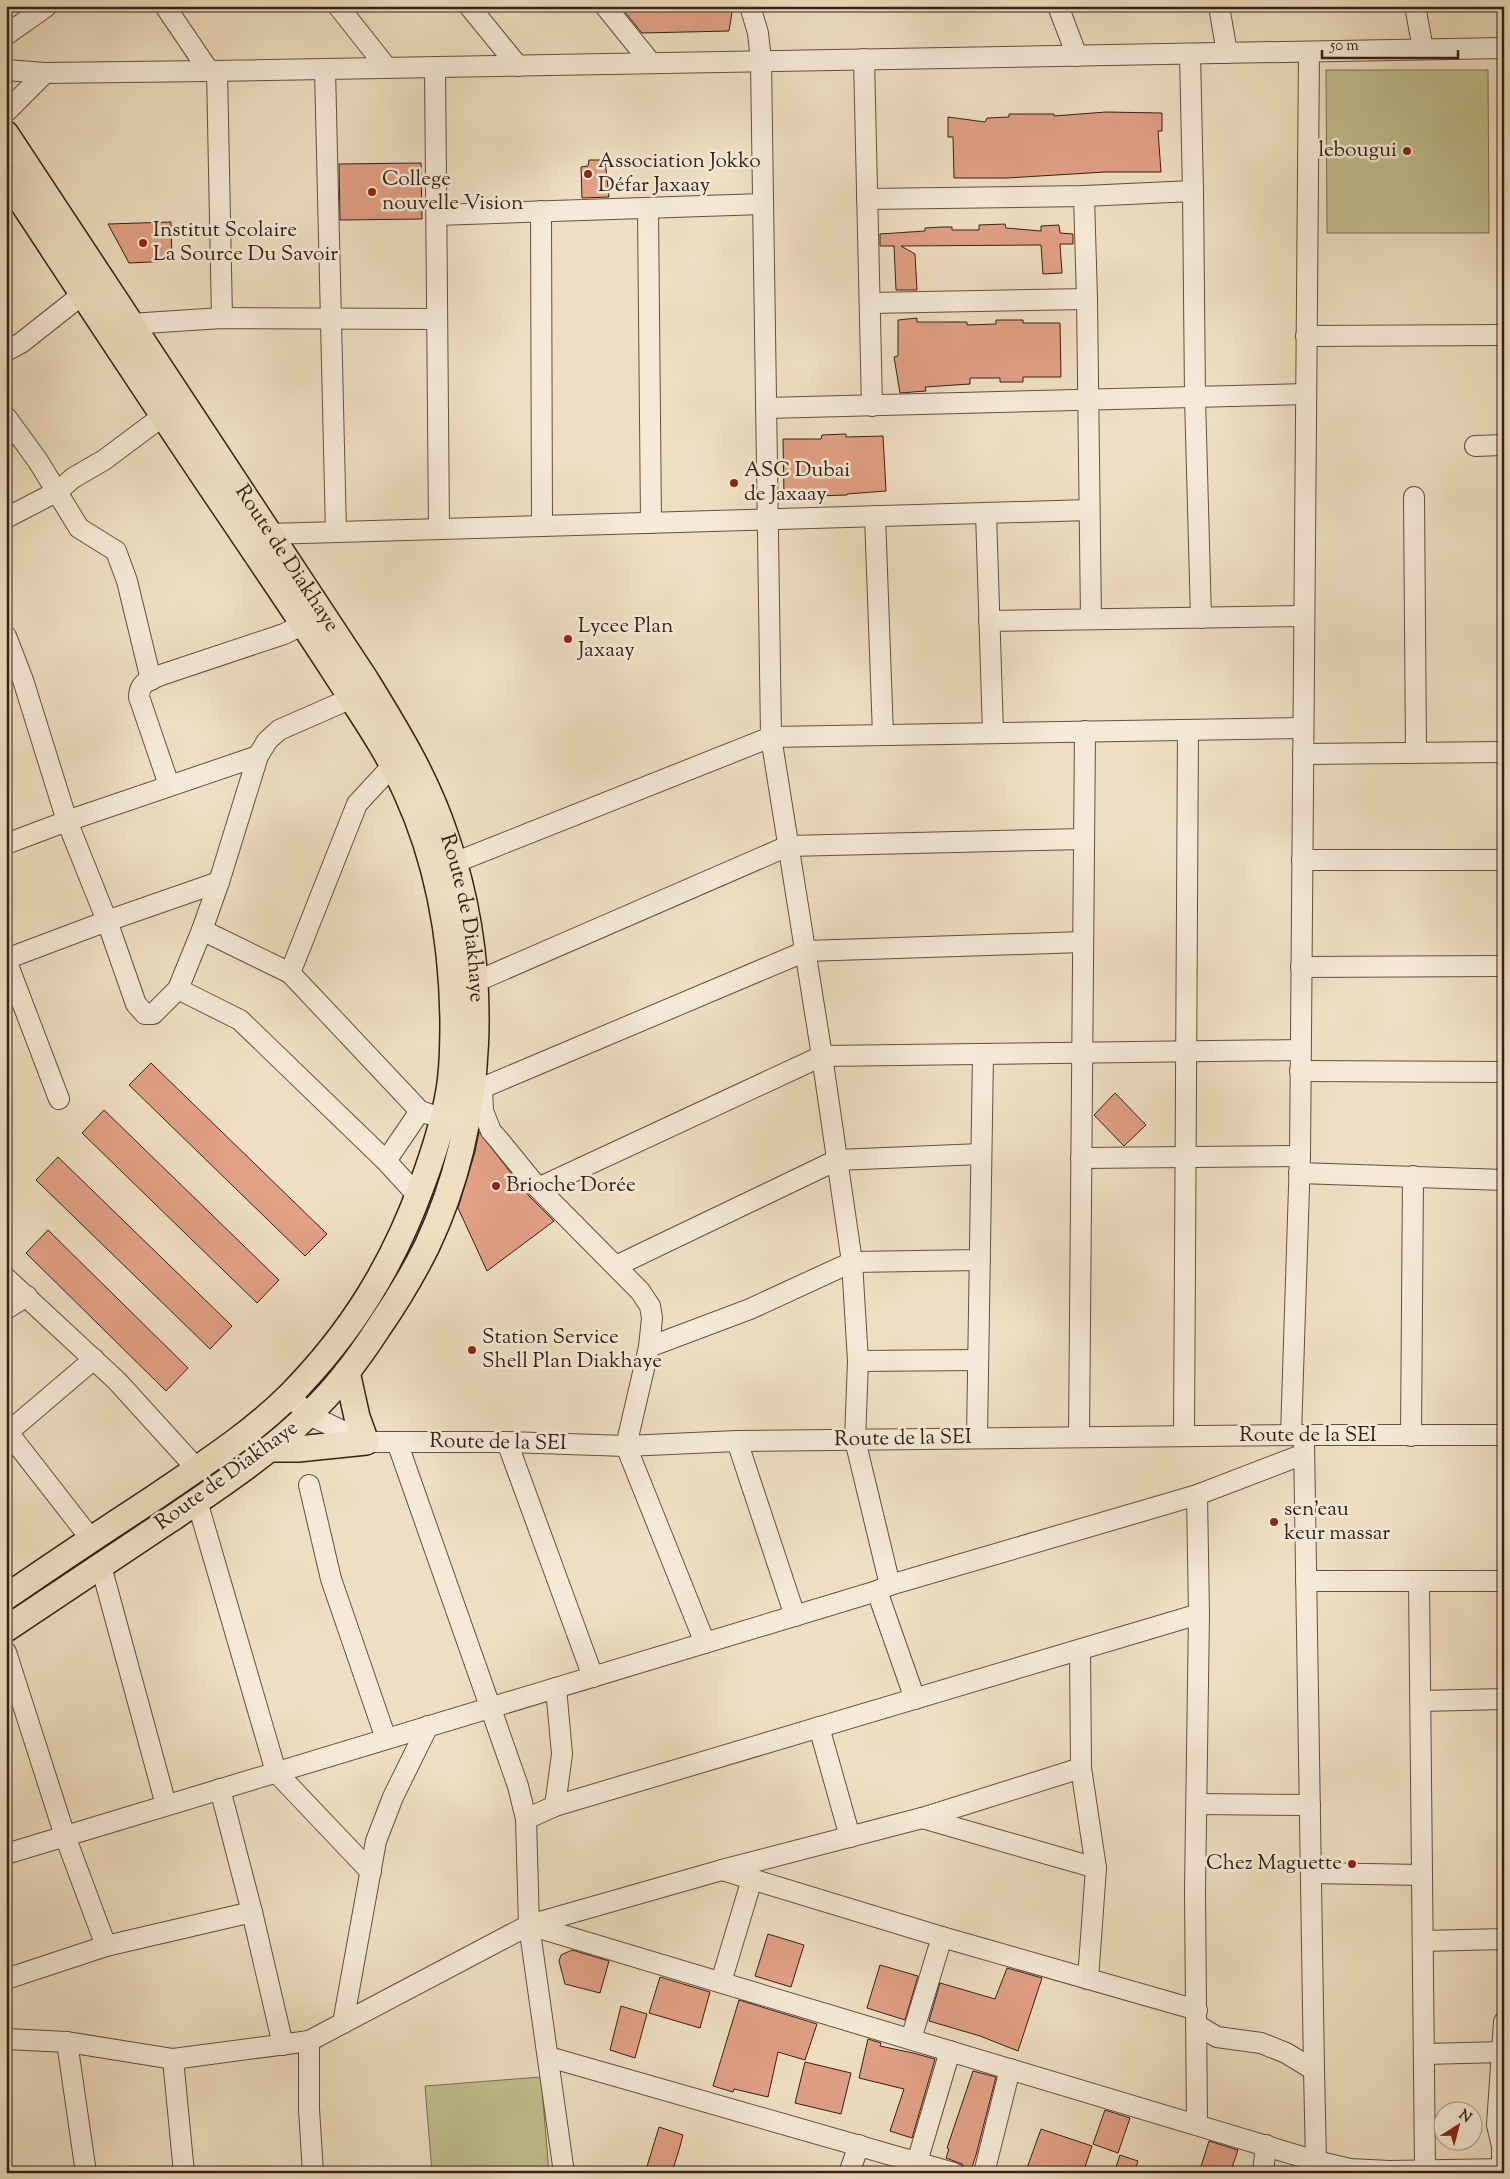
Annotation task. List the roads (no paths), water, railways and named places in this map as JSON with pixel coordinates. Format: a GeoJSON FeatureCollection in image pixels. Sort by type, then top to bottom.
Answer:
{"type":"FeatureCollection","features":[{"type":"Feature","properties":{"kind":"main road","name":"Route de Diakhaye"},"geometry":{"type":"LineString","coordinates":[[6,134],[366,680],[411,754],[432,798],[454,863],[465,907],[475,982],[477,1087],[447,1193],[428,1244],[402,1293],[348,1372],[309,1414],[269,1449],[197,1502],[6,1628]]}},
{"type":"Feature","properties":{"kind":"main road","name":"Route de Diakhaye"},"geometry":{"type":"LineString","coordinates":[[6,178],[163,416],[304,624],[393,765],[420,826],[435,874],[447,931],[452,990],[453,1055],[444,1120],[418,1196],[389,1264],[326,1355],[289,1395],[255,1427],[197,1469],[6,1597]]}},
{"type":"Feature","properties":{"kind":"main road"},"geometry":{"type":"LineString","coordinates":[[269,1449],[298,1449],[366,1442],[357,1416],[348,1372]]}},
{"type":"Feature","properties":{"kind":"street"},"geometry":{"type":"LineString","coordinates":[[6,35],[47,6]]}},
{"type":"Feature","properties":{"kind":"street"},"geometry":{"type":"LineString","coordinates":[[165,6],[213,71],[222,318]]}},
{"type":"Feature","properties":{"kind":"street"},"geometry":{"type":"LineString","coordinates":[[338,6],[386,68]]}},
{"type":"Feature","properties":{"kind":"street"},"geometry":{"type":"LineString","coordinates":[[469,6],[518,66]]}},
{"type":"Feature","properties":{"kind":"street"},"geometry":{"type":"LineString","coordinates":[[605,6],[652,63]]}},
{"type":"Feature","properties":{"kind":"street"},"geometry":{"type":"LineString","coordinates":[[750,6],[756,21],[762,61],[771,736],[806,951],[852,1262],[858,1361],[855,1440],[883,1588],[915,1699]]}},
{"type":"Feature","properties":{"kind":"street"},"geometry":{"type":"LineString","coordinates":[[1058,6],[1077,56]]}},
{"type":"Feature","properties":{"kind":"street"},"geometry":{"type":"LineString","coordinates":[[1220,6],[1227,53]]}},
{"type":"Feature","properties":{"kind":"street"},"geometry":{"type":"LineString","coordinates":[[1415,6],[1423,49]]}},
{"type":"Feature","properties":{"kind":"street"},"geometry":{"type":"LineString","coordinates":[[6,70],[45,73],[213,71],[1504,48]]}},
{"type":"Feature","properties":{"kind":"street"},"geometry":{"type":"LineString","coordinates":[[1309,52],[1300,1050],[1300,1441],[1306,1581],[1317,2167]]}},
{"type":"Feature","properties":{"kind":"street"},"geometry":{"type":"LineString","coordinates":[[1190,54],[1194,191],[1195,397],[1202,618]]}},
{"type":"Feature","properties":{"kind":"street"},"geometry":{"type":"LineString","coordinates":[[864,59],[872,406]]}},
{"type":"Feature","properties":{"kind":"street"},"geometry":{"type":"LineString","coordinates":[[435,67],[439,529]]}},
{"type":"Feature","properties":{"kind":"street"},"geometry":{"type":"LineString","coordinates":[[325,69],[336,532]]}},
{"type":"Feature","properties":{"kind":"street"},"geometry":{"type":"LineString","coordinates":[[6,112],[45,73]]}},
{"type":"Feature","properties":{"kind":"street"},"geometry":{"type":"LineString","coordinates":[[867,200],[1084,196],[1194,191]]}},
{"type":"Feature","properties":{"kind":"street"},"geometry":{"type":"LineString","coordinates":[[1084,196],[1088,298],[1091,619]]}},
{"type":"Feature","properties":{"kind":"street"},"geometry":{"type":"LineString","coordinates":[[437,215],[763,204]]}},
{"type":"Feature","properties":{"kind":"street"},"geometry":{"type":"LineString","coordinates":[[648,208],[652,523]]}},
{"type":"Feature","properties":{"kind":"street"},"geometry":{"type":"LineString","coordinates":[[541,212],[542,526]]}},
{"type":"Feature","properties":{"kind":"street"},"geometry":{"type":"LineString","coordinates":[[6,351],[21,343],[83,294]]}},
{"type":"Feature","properties":{"kind":"street"},"geometry":{"type":"LineString","coordinates":[[870,303],[1088,298]]}},
{"type":"Feature","properties":{"kind":"street"},"geometry":{"type":"LineString","coordinates":[[130,324],[222,318],[437,319]]}},
{"type":"Feature","properties":{"kind":"street"},"geometry":{"type":"LineString","coordinates":[[1306,336],[1504,335]]}},
{"type":"Feature","properties":{"kind":"street"},"geometry":{"type":"LineString","coordinates":[[766,408],[1306,394]]}},
{"type":"Feature","properties":{"kind":"street"},"geometry":{"type":"LineString","coordinates":[[6,518],[58,491],[73,478],[104,460],[163,416]]}},
{"type":"Feature","properties":{"kind":"street"},"geometry":{"type":"LineString","coordinates":[[6,417],[58,491],[79,528],[116,551],[127,581],[151,680]]}},
{"type":"Feature","properties":{"kind":"street"},"geometry":{"type":"LineString","coordinates":[[1475,446],[1504,445]]}},
{"type":"Feature","properties":{"kind":"street"},"geometry":{"type":"LineString","coordinates":[[1414,497],[1416,752]]}},
{"type":"Feature","properties":{"kind":"street"},"geometry":{"type":"LineString","coordinates":[[269,534],[1089,510]]}},
{"type":"Feature","properties":{"kind":"street"},"geometry":{"type":"LineString","coordinates":[[986,513],[993,733]]}},
{"type":"Feature","properties":{"kind":"street"},"geometry":{"type":"LineString","coordinates":[[875,516],[883,735]]}},
{"type":"Feature","properties":{"kind":"street"},"geometry":{"type":"LineString","coordinates":[[989,621],[1304,616]]}},
{"type":"Feature","properties":{"kind":"street"},"geometry":{"type":"LineString","coordinates":[[170,785],[139,697],[141,686],[151,680],[284,634],[304,624]]}},
{"type":"Feature","properties":{"kind":"street"},"geometry":{"type":"LineString","coordinates":[[6,636],[23,680],[67,821],[136,1004],[142,1012],[150,1015],[178,989],[219,882],[258,756],[267,742],[279,730],[352,698]]}},
{"type":"Feature","properties":{"kind":"street"},"geometry":{"type":"LineString","coordinates":[[454,863],[771,736],[1303,728]]}},
{"type":"Feature","properties":{"kind":"street"},"geometry":{"type":"LineString","coordinates":[[1184,1436],[1188,730]]}},
{"type":"Feature","properties":{"kind":"street"},"geometry":{"type":"LineString","coordinates":[[1079,1437],[1085,731]]}},
{"type":"Feature","properties":{"kind":"street"},"geometry":{"type":"LineString","coordinates":[[1303,754],[1504,752]]}},
{"type":"Feature","properties":{"kind":"street"},"geometry":{"type":"LineString","coordinates":[[6,844],[170,785],[258,756]]}},
{"type":"Feature","properties":{"kind":"street"},"geometry":{"type":"LineString","coordinates":[[290,973],[357,804],[393,765]]}},
{"type":"Feature","properties":{"kind":"street"},"geometry":{"type":"LineString","coordinates":[[475,982],[788,846],[1084,840]]}},
{"type":"Feature","properties":{"kind":"street"},"geometry":{"type":"LineString","coordinates":[[1302,860],[1504,860]]}},
{"type":"Feature","properties":{"kind":"street"},"geometry":{"type":"LineString","coordinates":[[59,1100],[6,960],[106,921],[219,882]]}},
{"type":"Feature","properties":{"kind":"street"},"geometry":{"type":"LineString","coordinates":[[202,930],[290,973],[420,1111],[444,1120]]}},
{"type":"Feature","properties":{"kind":"street"},"geometry":{"type":"LineString","coordinates":[[705,1643],[626,1446],[649,1347],[652,1318],[650,1306],[643,1295],[616,1266],[538,1188],[491,1131],[483,1111],[477,1087],[806,951],[1083,942]]}},
{"type":"Feature","properties":{"kind":"street"},"geometry":{"type":"LineString","coordinates":[[1301,967],[1504,966]]}},
{"type":"Feature","properties":{"kind":"street"},"geometry":{"type":"LineString","coordinates":[[178,989],[240,1020],[386,1161],[418,1196]]}},
{"type":"Feature","properties":{"kind":"street"},"geometry":{"type":"LineString","coordinates":[[538,1188],[822,1056],[1300,1050]]}},
{"type":"Feature","properties":{"kind":"street"},"geometry":{"type":"LineString","coordinates":[[977,1438],[982,1054]]}},
{"type":"Feature","properties":{"kind":"street"},"geometry":{"type":"LineString","coordinates":[[1300,1071],[1504,1072]]}},
{"type":"Feature","properties":{"kind":"street"},"geometry":{"type":"LineString","coordinates":[[386,1161],[420,1111]]}},
{"type":"Feature","properties":{"kind":"street"},"geometry":{"type":"LineString","coordinates":[[616,1266],[837,1160],[981,1154]]}},
{"type":"Feature","properties":{"kind":"street"},"geometry":{"type":"LineString","coordinates":[[1081,1158],[1186,1157],[1300,1164],[1413,1176],[1504,1180]]}},
{"type":"Feature","properties":{"kind":"street"},"geometry":{"type":"LineString","coordinates":[[1411,1436],[1413,1176]]}},
{"type":"Feature","properties":{"kind":"street"},"geometry":{"type":"LineString","coordinates":[[649,1347],[750,1310],[852,1262],[980,1260]]}},
{"type":"Feature","properties":{"kind":"street"},"geometry":{"type":"LineString","coordinates":[[6,1278],[94,1359],[160,1426],[197,1469]]}},
{"type":"Feature","properties":{"kind":"street"},"geometry":{"type":"LineString","coordinates":[[6,1309],[27,1296]]}},
{"type":"Feature","properties":{"kind":"street"},"geometry":{"type":"LineString","coordinates":[[91,1539],[7,1432],[94,1359]]}},
{"type":"Feature","properties":{"kind":"street"},"geometry":{"type":"LineString","coordinates":[[858,1361],[978,1360]]}},
{"type":"Feature","properties":{"kind":"street","name":"Route de la SEI"},"geometry":{"type":"LineString","coordinates":[[289,1395],[309,1414],[366,1442],[507,1442],[626,1446],[737,1441],[1184,1436],[1300,1441],[1411,1436],[1504,1435]]}},
{"type":"Feature","properties":{"kind":"street"},"geometry":{"type":"LineString","coordinates":[[737,1441],[795,1616]]}},
{"type":"Feature","properties":{"kind":"street"},"geometry":{"type":"LineString","coordinates":[[6,1854],[883,1588],[1197,1495],[1300,1441]]}},
{"type":"Feature","properties":{"kind":"street"},"geometry":{"type":"LineString","coordinates":[[397,1442],[518,1786],[526,1819],[529,1925],[569,2171]]}},
{"type":"Feature","properties":{"kind":"street"},"geometry":{"type":"LineString","coordinates":[[507,1442],[593,1676]]}},
{"type":"Feature","properties":{"kind":"street"},"geometry":{"type":"LineString","coordinates":[[309,1485],[331,1579],[386,1739]]}},
{"type":"Feature","properties":{"kind":"street"},"geometry":{"type":"LineString","coordinates":[[1197,1495],[1199,1614],[1197,2124]]}},
{"type":"Feature","properties":{"kind":"street"},"geometry":{"type":"LineString","coordinates":[[197,1502],[276,1772],[371,1872]]}},
{"type":"Feature","properties":{"kind":"street"},"geometry":{"type":"LineString","coordinates":[[100,1566],[166,1805]]}},
{"type":"Feature","properties":{"kind":"street"},"geometry":{"type":"LineString","coordinates":[[1306,1581],[1504,1581]]}},
{"type":"Feature","properties":{"kind":"street"},"geometry":{"type":"LineString","coordinates":[[1419,1581],[1425,2170]]}},
{"type":"Feature","properties":{"kind":"street"},"geometry":{"type":"LineString","coordinates":[[526,1819],[555,1806],[1199,1614]]}},
{"type":"Feature","properties":{"kind":"street"},"geometry":{"type":"LineString","coordinates":[[1080,1650],[1081,1768],[1096,1868],[1088,1979]]}},
{"type":"Feature","properties":{"kind":"street"},"geometry":{"type":"LineString","coordinates":[[6,1652],[65,1836],[106,1946]]}},
{"type":"Feature","properties":{"kind":"street"},"geometry":{"type":"LineString","coordinates":[[555,1806],[562,1754],[556,1688]]}},
{"type":"Feature","properties":{"kind":"street"},"geometry":{"type":"LineString","coordinates":[[1421,1701],[1504,1699]]}},
{"type":"Feature","properties":{"kind":"street"},"geometry":{"type":"LineString","coordinates":[[343,2023],[376,1841],[393,1796],[428,1726]]}},
{"type":"Feature","properties":{"kind":"street"},"geometry":{"type":"LineString","coordinates":[[819,1728],[850,1837]]}},
{"type":"Feature","properties":{"kind":"street"},"geometry":{"type":"LineString","coordinates":[[6,2039],[67,2042],[173,2059],[309,2041],[529,1925],[722,1870],[922,1818],[1081,1768]]}},
{"type":"Feature","properties":{"kind":"street"},"geometry":{"type":"LineString","coordinates":[[220,1789],[252,1912],[283,2045]]}},
{"type":"Feature","properties":{"kind":"street"},"geometry":{"type":"LineString","coordinates":[[1197,1804],[1310,1805]]}},
{"type":"Feature","properties":{"kind":"street"},"geometry":{"type":"LineString","coordinates":[[922,1818],[1096,1868]]}},
{"type":"Feature","properties":{"kind":"street"},"geometry":{"type":"LineString","coordinates":[[722,1870],[1088,1979],[1197,2018],[1217,2037],[1261,2043],[1286,2053],[1314,2070]]}},
{"type":"Feature","properties":{"kind":"street"},"geometry":{"type":"LineString","coordinates":[[1311,1873],[1422,1875]]}},
{"type":"Feature","properties":{"kind":"street"},"geometry":{"type":"LineString","coordinates":[[721,1982],[752,1879]]}},
{"type":"Feature","properties":{"kind":"street"},"geometry":{"type":"LineString","coordinates":[[6,1979],[106,1946],[252,1912]]}},
{"type":"Feature","properties":{"kind":"street"},"geometry":{"type":"LineString","coordinates":[[529,1925],[1266,2144],[1317,2167],[1389,2172],[1495,2170],[1502,2146],[1497,2125],[1504,2022]]}},
{"type":"Feature","properties":{"kind":"street"},"geometry":{"type":"LineString","coordinates":[[911,2039],[942,1937]]}},
{"type":"Feature","properties":{"kind":"street"},"geometry":{"type":"LineString","coordinates":[[1423,1941],[1504,1939]]}},
{"type":"Feature","properties":{"kind":"street"},"geometry":{"type":"LineString","coordinates":[[309,2041],[309,2109],[313,2173]]}},
{"type":"Feature","properties":{"kind":"street"},"geometry":{"type":"LineString","coordinates":[[67,2042],[86,2173]]}},
{"type":"Feature","properties":{"kind":"street"},"geometry":{"type":"LineString","coordinates":[[549,2057],[935,2169],[950,2051]]}},
{"type":"Feature","properties":{"kind":"street"},"geometry":{"type":"LineString","coordinates":[[1424,2054],[1503,2052]]}},
{"type":"Feature","properties":{"kind":"street"},"geometry":{"type":"LineString","coordinates":[[173,2059],[184,2173]]}},
{"type":"Feature","properties":{"kind":"street"},"geometry":{"type":"LineString","coordinates":[[984,2173],[1010,2069]]}},
{"type":"Feature","properties":{"kind":"street"},"geometry":{"type":"LineString","coordinates":[[1263,2173],[1266,2144]]}},
{"type":"Feature","properties":{"kind":"street"},"geometry":{"type":"LineString","coordinates":[[849,2173],[859,2146]]}},
{"type":"Feature","properties":{"kind":"place","name":"lebougui"},"geometry":{"type":"Point","coordinates":[1407,151]}},
{"type":"Feature","properties":{"kind":"place","name":"Association Jokko Défar Jaxaay"},"geometry":{"type":"Point","coordinates":[588,174]}},
{"type":"Feature","properties":{"kind":"place","name":"College nouvelle Vision"},"geometry":{"type":"Point","coordinates":[372,192]}},
{"type":"Feature","properties":{"kind":"place","name":"Institut Scolaire La Source Du Savoir"},"geometry":{"type":"Point","coordinates":[143,243]}},
{"type":"Feature","properties":{"kind":"place","name":"ASC Dubai de Jaxaay"},"geometry":{"type":"Point","coordinates":[734,483]}},
{"type":"Feature","properties":{"kind":"place","name":"Lycee Plan Jaxaay"},"geometry":{"type":"Point","coordinates":[568,639]}},
{"type":"Feature","properties":{"kind":"place","name":"Brioche Dorée"},"geometry":{"type":"Point","coordinates":[496,1186]}},
{"type":"Feature","properties":{"kind":"place","name":"Station Service Shell Plan Diakhaye"},"geometry":{"type":"Point","coordinates":[472,1350]}},
{"type":"Feature","properties":{"kind":"place","name":"sen'eau keur massar"},"geometry":{"type":"Point","coordinates":[1274,1522]}},
{"type":"Feature","properties":{"kind":"place","name":"Chez Maguette"},"geometry":{"type":"Point","coordinates":[1352,1864]}}]}
